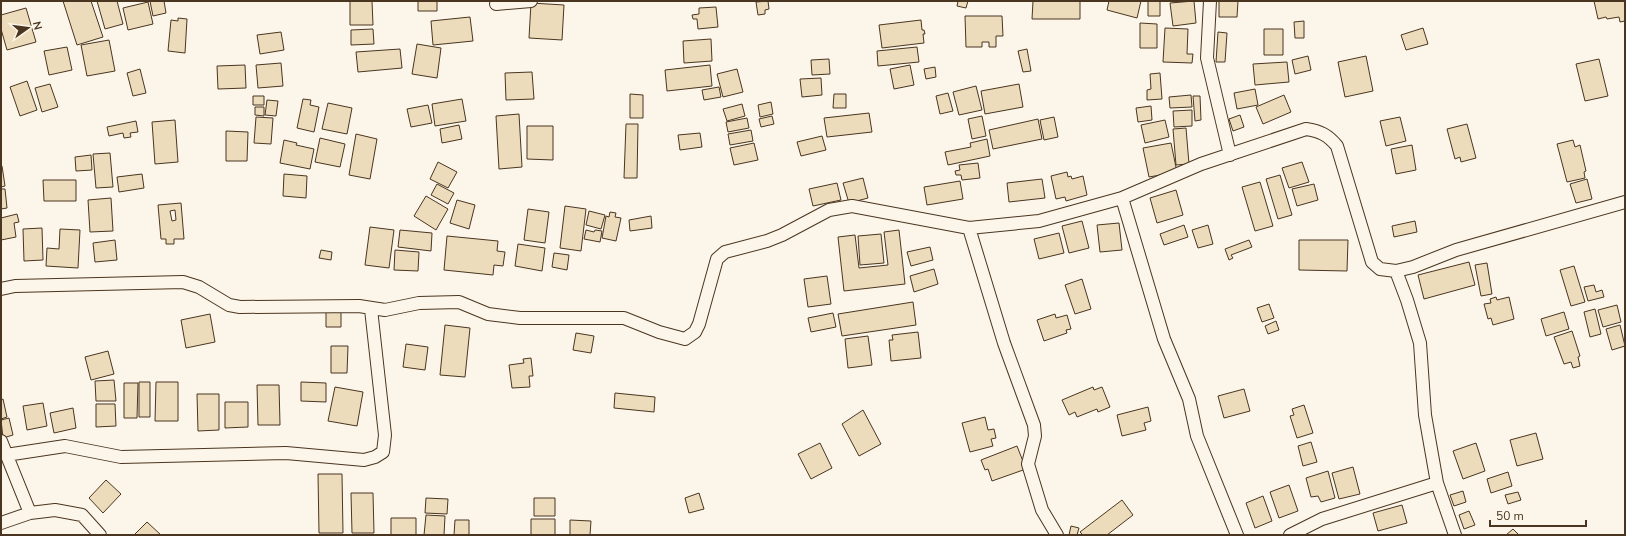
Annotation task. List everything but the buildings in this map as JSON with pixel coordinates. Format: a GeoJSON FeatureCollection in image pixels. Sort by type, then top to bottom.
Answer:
{"type":"FeatureCollection","features":[{"type":"Feature","properties":{"kind":"street"},"geometry":{"type":"LineString","coordinates":[[496,4],[531,1]]}},
{"type":"Feature","properties":{"kind":"street"},"geometry":{"type":"LineString","coordinates":[[1210,1],[1207,58],[1230,155]]}},
{"type":"Feature","properties":{"kind":"street"},"geometry":{"type":"LineString","coordinates":[[1,289],[15,286],[183,282],[199,287],[229,305],[240,307],[359,306],[385,310],[419,302],[459,302],[488,314],[520,318],[624,318],[659,332],[685,339],[695,332],[700,324],[717,259],[720,255],[736,248],[767,241],[782,235],[829,210],[852,206],[969,228],[1039,221],[1122,198],[1201,164],[1306,129],[1319,131],[1331,138],[1337,146],[1372,262],[1380,269],[1396,271],[1413,267],[1456,250],[1625,202]]}},
{"type":"Feature","properties":{"kind":"street"},"geometry":{"type":"LineString","coordinates":[[1122,198],[1164,339],[1189,399],[1196,436],[1237,535]]}},
{"type":"Feature","properties":{"kind":"street"},"geometry":{"type":"LineString","coordinates":[[969,228],[1004,343],[1034,425],[1034,436],[1028,464],[1032,480],[1042,510],[1057,535]]}},
{"type":"Feature","properties":{"kind":"street"},"geometry":{"type":"LineString","coordinates":[[1396,271],[1407,300],[1420,343],[1425,415],[1437,483],[1455,535]]}},
{"type":"Feature","properties":{"kind":"street"},"geometry":{"type":"LineString","coordinates":[[6,455],[65,446],[121,457],[286,453],[364,460],[375,457],[383,452],[384,436],[371,309]]}},
{"type":"Feature","properties":{"kind":"street"},"geometry":{"type":"LineString","coordinates":[[1,441],[30,513]]}},
{"type":"Feature","properties":{"kind":"street"},"geometry":{"type":"LineString","coordinates":[[1290,535],[1322,520],[1437,483]]}},
{"type":"Feature","properties":{"kind":"street"},"geometry":{"type":"LineString","coordinates":[[1,523],[30,513],[55,510],[82,515],[100,535]]}}]}
